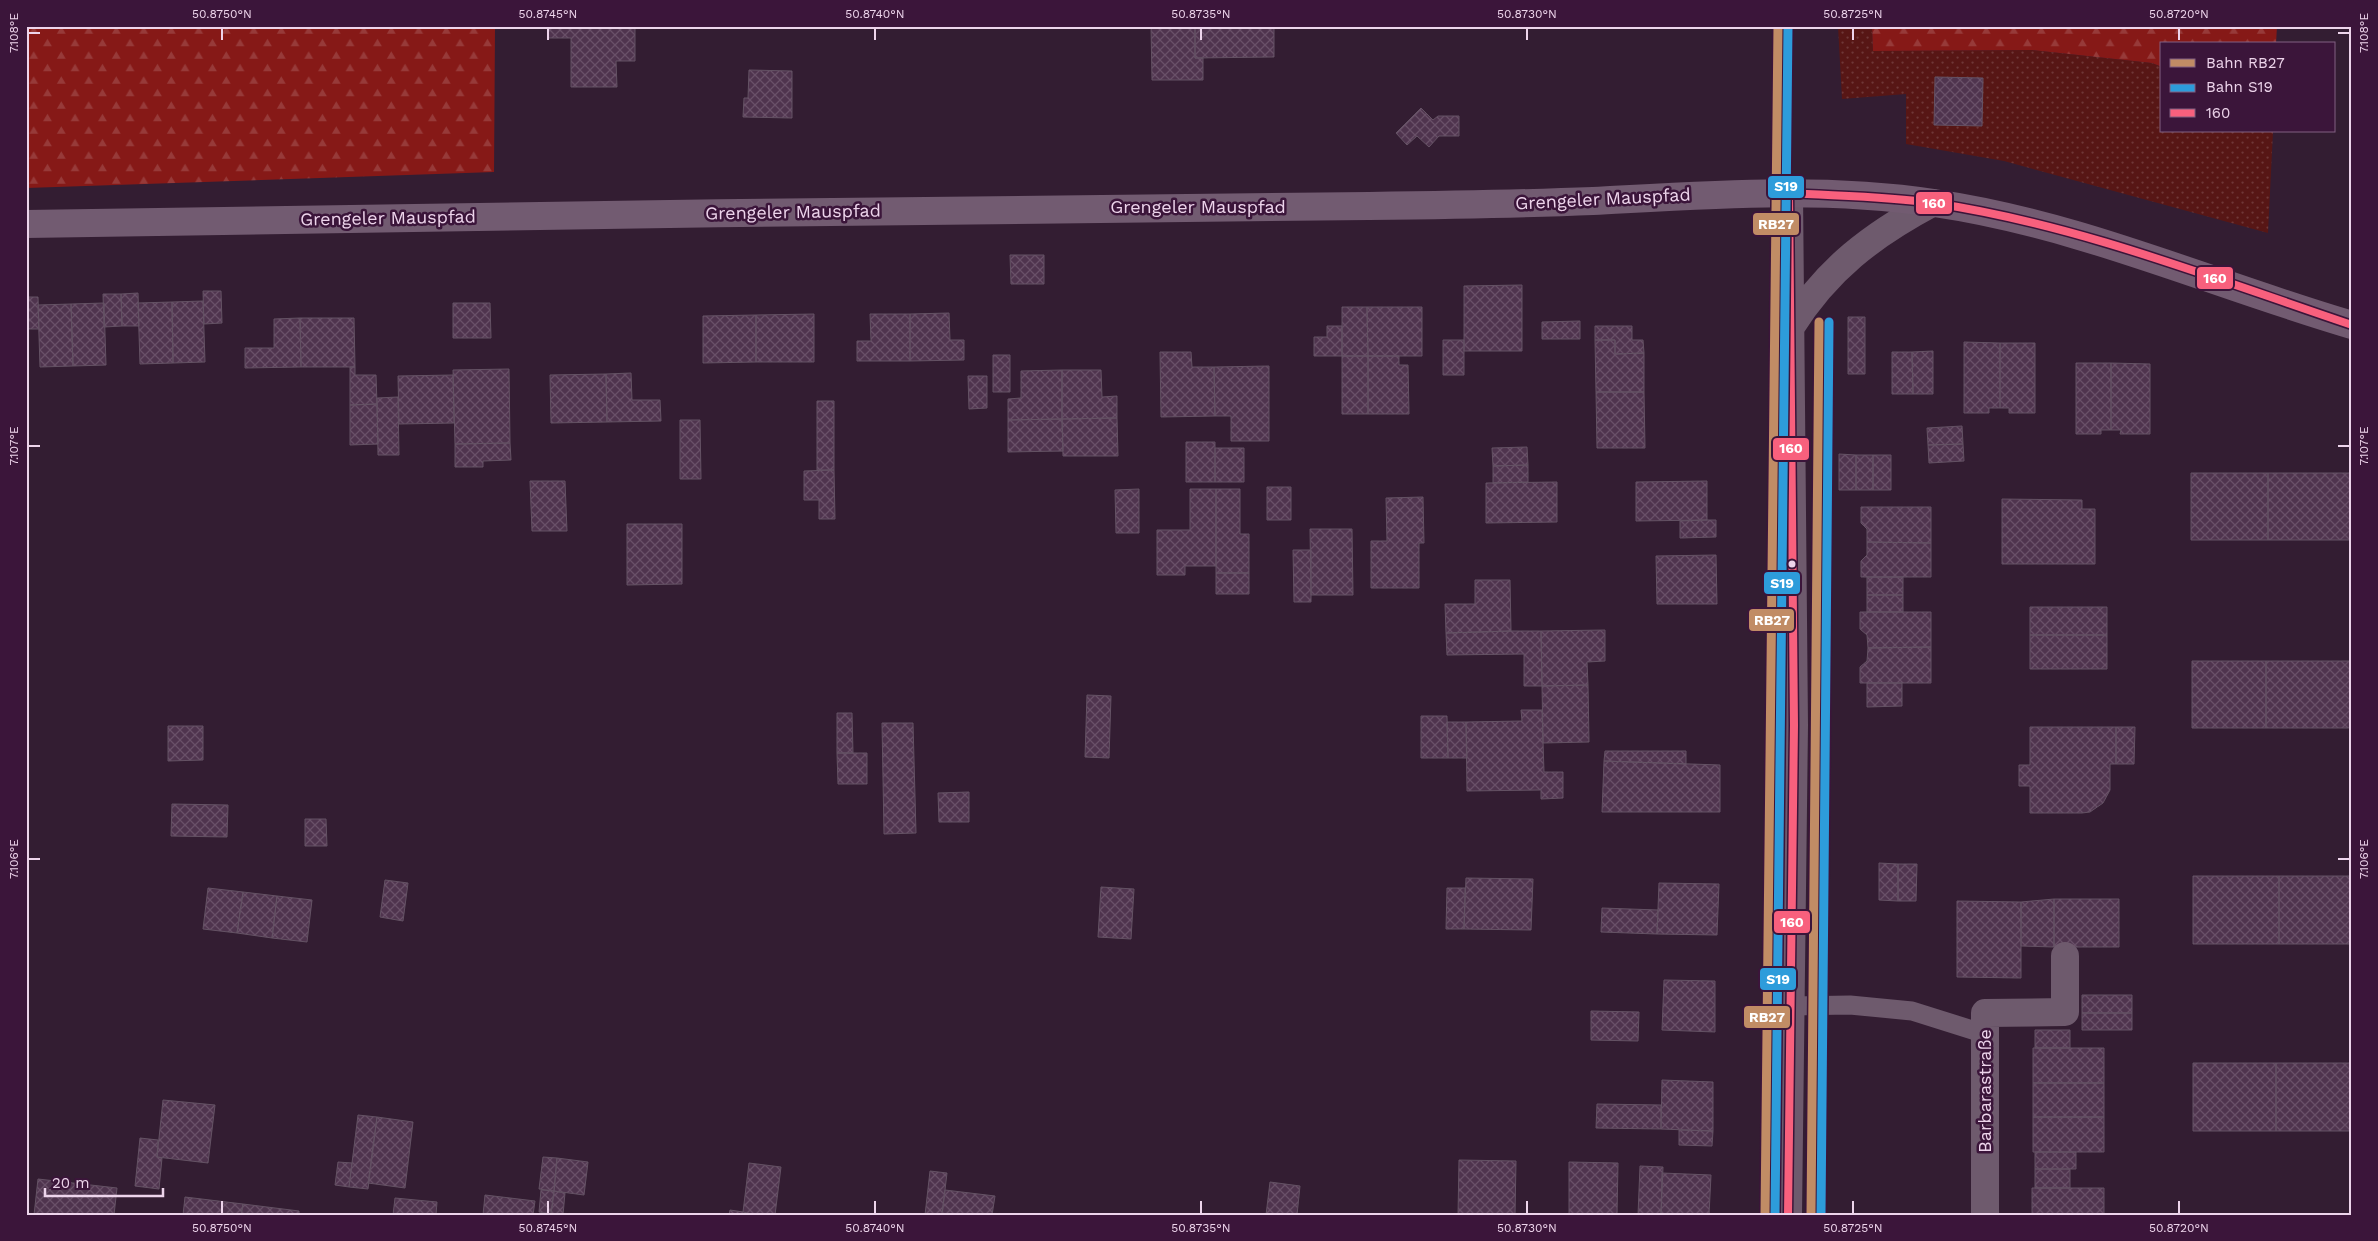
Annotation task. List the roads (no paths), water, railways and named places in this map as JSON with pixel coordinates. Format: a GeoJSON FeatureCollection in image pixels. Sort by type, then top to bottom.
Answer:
{"type":"FeatureCollection","features":[{"type":"Feature","properties":{"kind":"main road","name":"Grengeler Mauspfad"},"geometry":{"type":"LineString","coordinates":[[26,224],[1047,208],[1478,205],[1705,194],[1789,194],[1932,202],[2015,219],[2075,234],[2352,325]]}},
{"type":"Feature","properties":{"kind":"street"},"geometry":{"type":"LineString","coordinates":[[1788,1215],[1794,725],[1789,194]]}},
{"type":"Feature","properties":{"kind":"street"},"geometry":{"type":"LineString","coordinates":[[1790,328],[1814,292],[1845,260],[1900,220],[1932,202]]}},
{"type":"Feature","properties":{"kind":"street","name":"Barbarastraße"},"geometry":{"type":"LineString","coordinates":[[1985,1215],[1985,1014],[2065,1012],[2065,956]]}},
{"type":"Feature","properties":{"kind":"lane"},"geometry":{"type":"LineString","coordinates":[[1791,1006],[1850,1005],[1912,1010],[1985,1034]]}},
{"type":"Feature","properties":{"kind":"rail line","name":"RB27"},"geometry":{"type":"LineString","coordinates":[[1765,1215],[1778,26]]}},
{"type":"Feature","properties":{"kind":"rail line","name":"S19"},"geometry":{"type":"LineString","coordinates":[[1775,1215],[1788,26]]}},
{"type":"Feature","properties":{"kind":"rail line","name":"RB27"},"geometry":{"type":"LineString","coordinates":[[1811,1215],[1819,322]]}},
{"type":"Feature","properties":{"kind":"rail line","name":"S19"},"geometry":{"type":"LineString","coordinates":[[1821,1215],[1829,322]]}}]}
